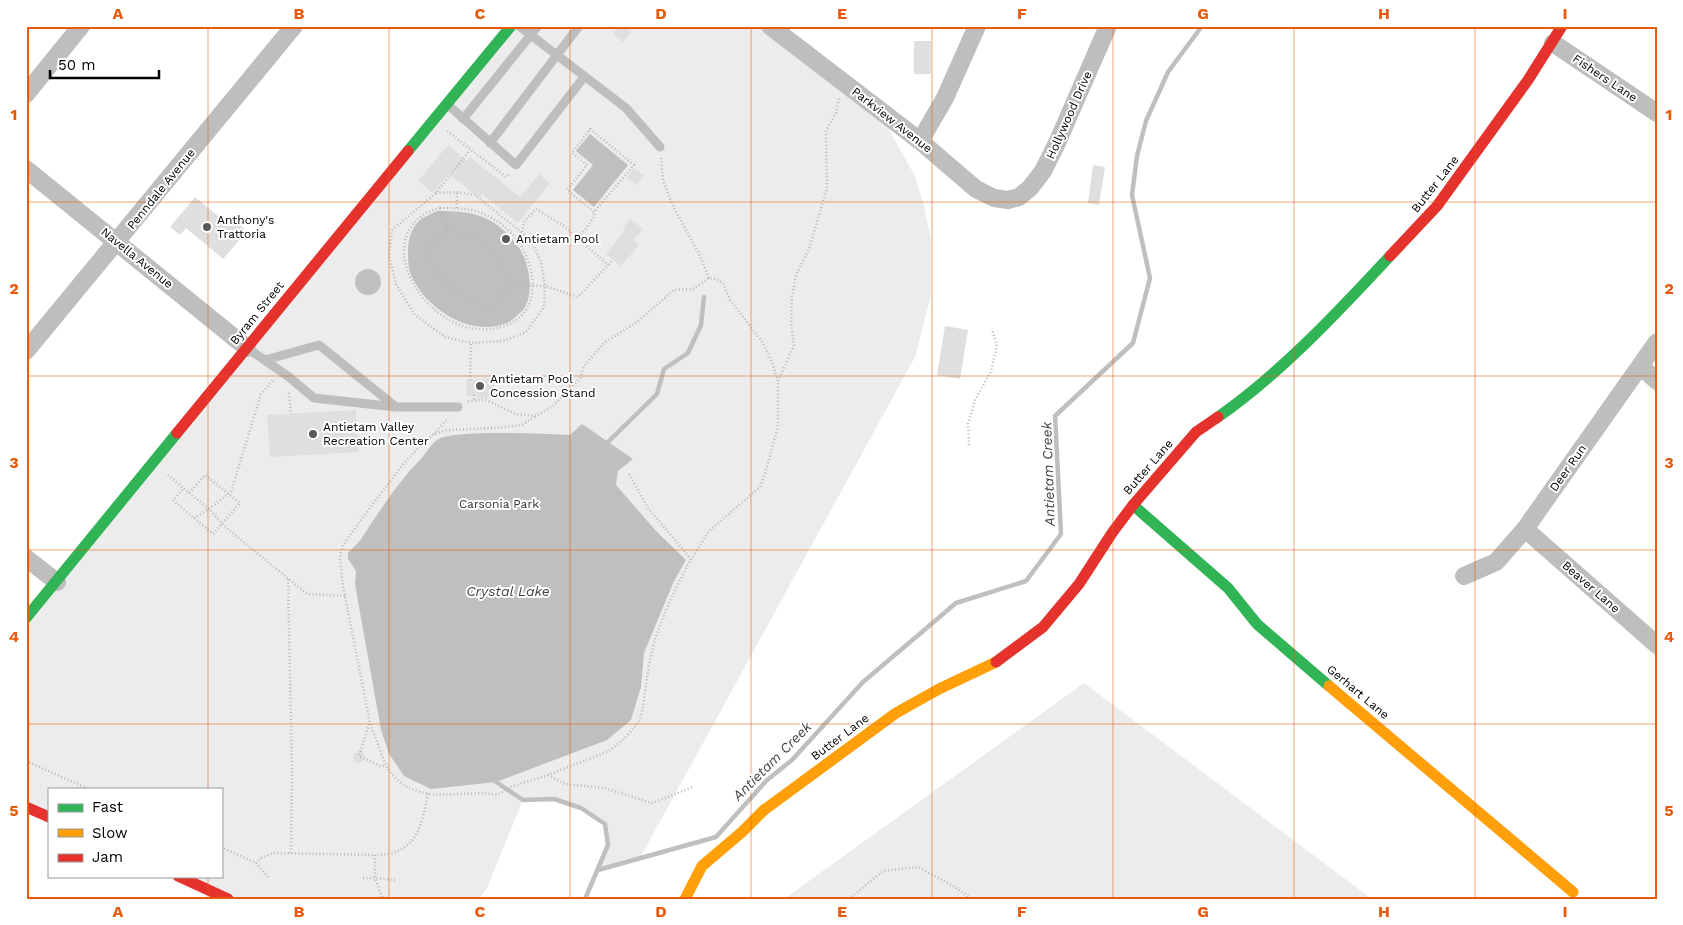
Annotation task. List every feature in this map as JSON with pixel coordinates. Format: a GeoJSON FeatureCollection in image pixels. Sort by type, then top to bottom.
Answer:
{"type":"FeatureCollection","features":[{"type":"Feature","properties":{"kind":"street"},"geometry":{"type":"LineString","coordinates":[[26,94],[80,26]]}},
{"type":"Feature","properties":{"kind":"street","name":"Penndale Avenue"},"geometry":{"type":"LineString","coordinates":[[26,351],[294,26]]}},
{"type":"Feature","properties":{"kind":"street","name":"Byram Street"},"geometry":{"type":"LineString","coordinates":[[26,618],[511,26]]}},
{"type":"Feature","properties":{"kind":"street","name":"Parkview Avenue"},"geometry":{"type":"LineString","coordinates":[[770,26],[920,141],[976,189],[994,198],[1008,200],[1019,197]]}},
{"type":"Feature","properties":{"kind":"street"},"geometry":{"type":"LineString","coordinates":[[920,141],[945,98],[977,26]]}},
{"type":"Feature","properties":{"kind":"street","name":"Hollywood Drive"},"geometry":{"type":"LineString","coordinates":[[1019,197],[1030,188],[1043,170],[1057,143],[1108,26]]}},
{"type":"Feature","properties":{"kind":"street","name":"Butter Lane"},"geometry":{"type":"LineString","coordinates":[[685,899],[702,866],[742,832],[764,810],[874,728],[920,700],[990,666],[1043,627],[1079,584],[1112,533],[1133,505],[1196,432],[1232,407],[1281,365],[1348,302],[1437,206],[1553,42],[1562,26]]}},
{"type":"Feature","properties":{"kind":"street","name":"Fishers Lane"},"geometry":{"type":"LineString","coordinates":[[1553,42],[1657,113]]}},
{"type":"Feature","properties":{"kind":"street","name":"Navella Avenue"},"geometry":{"type":"LineString","coordinates":[[26,169],[247,348]]}},
{"type":"Feature","properties":{"kind":"street","name":"Deer Run"},"geometry":{"type":"LineString","coordinates":[[1464,576],[1496,562],[1525,529],[1657,342]]}},
{"type":"Feature","properties":{"kind":"street"},"geometry":{"type":"LineString","coordinates":[[1640,366],[1657,381]]}},
{"type":"Feature","properties":{"kind":"street","name":"Gerhart Lane"},"geometry":{"type":"LineString","coordinates":[[1133,505],[1228,588],[1257,624],[1276,641],[1573,892]]}},
{"type":"Feature","properties":{"kind":"street","name":"Beaver Lane"},"geometry":{"type":"LineString","coordinates":[[1525,529],[1657,645]]}},
{"type":"Feature","properties":{"kind":"street"},"geometry":{"type":"LineString","coordinates":[[26,558],[57,582]]}},
{"type":"Feature","properties":{"kind":"street"},"geometry":{"type":"LineString","coordinates":[[26,807],[48,817]]}},
{"type":"Feature","properties":{"kind":"street"},"geometry":{"type":"LineString","coordinates":[[182,878],[228,899]]}},
{"type":"Feature","properties":{"kind":"lane"},"geometry":{"type":"LineString","coordinates":[[519,26],[626,108],[660,147]]}},
{"type":"Feature","properties":{"kind":"lane"},"geometry":{"type":"LineString","coordinates":[[463,119],[538,26]]}},
{"type":"Feature","properties":{"kind":"lane"},"geometry":{"type":"LineString","coordinates":[[490,142],[579,26]]}},
{"type":"Feature","properties":{"kind":"lane"},"geometry":{"type":"LineString","coordinates":[[447,104],[516,164],[584,77]]}},
{"type":"Feature","properties":{"kind":"lane"},"geometry":{"type":"LineString","coordinates":[[264,360],[319,346],[396,407]]}},
{"type":"Feature","properties":{"kind":"lane"},"geometry":{"type":"LineString","coordinates":[[247,348],[314,398],[396,407],[458,407]]}},
{"type":"Feature","properties":{"kind":"path"},"geometry":{"type":"LineString","coordinates":[[778,381],[794,346],[791,324],[792,297],[796,275],[809,249],[827,188],[826,131],[836,113],[843,82]]}},
{"type":"Feature","properties":{"kind":"path"},"geometry":{"type":"LineString","coordinates":[[434,120],[506,177],[516,164]]}},
{"type":"Feature","properties":{"kind":"path"},"geometry":{"type":"LineString","coordinates":[[578,238],[594,217],[594,212],[634,165],[590,129],[572,153],[588,164],[567,190],[594,212]]}},
{"type":"Feature","properties":{"kind":"path"},"geometry":{"type":"LineString","coordinates":[[660,147],[663,180],[672,204],[700,256],[709,278]]}},
{"type":"Feature","properties":{"kind":"path"},"geometry":{"type":"LineString","coordinates":[[436,193],[457,192],[475,195],[531,240],[541,262],[545,286],[544,307],[526,332],[503,341],[471,343],[444,337],[414,314],[396,284],[389,256],[392,230],[436,193],[470,150]]}},
{"type":"Feature","properties":{"kind":"path"},"geometry":{"type":"LineString","coordinates":[[457,192],[457,208]]}},
{"type":"Feature","properties":{"kind":"path"},"geometry":{"type":"LineString","coordinates":[[420,207],[424,214]]}},
{"type":"Feature","properties":{"kind":"path"},"geometry":{"type":"LineString","coordinates":[[440,208],[447,228],[481,241],[495,253],[512,284]]}},
{"type":"Feature","properties":{"kind":"path"},"geometry":{"type":"LineString","coordinates":[[440,208],[457,208],[468,208],[489,216],[514,236],[522,247],[532,272],[532,295],[524,313],[516,321],[501,328],[468,328],[440,316],[428,306],[417,292],[406,267],[405,238],[415,221],[424,214],[440,208]]}},
{"type":"Feature","properties":{"kind":"path"},"geometry":{"type":"LineString","coordinates":[[522,232],[524,222],[536,210],[564,226],[608,265]]}},
{"type":"Feature","properties":{"kind":"path"},"geometry":{"type":"LineString","coordinates":[[497,222],[502,216]]}},
{"type":"Feature","properties":{"kind":"path"},"geometry":{"type":"LineString","coordinates":[[447,228],[425,253],[445,283],[458,294],[491,309],[512,284]]}},
{"type":"Feature","properties":{"kind":"path"},"geometry":{"type":"LineString","coordinates":[[512,284],[545,286],[578,297],[613,260]]}},
{"type":"Feature","properties":{"kind":"path"},"geometry":{"type":"LineString","coordinates":[[434,434],[447,430],[522,425],[553,406],[580,378],[584,366],[604,343],[637,322],[674,290],[693,289],[709,278],[723,283],[730,300],[763,343],[778,381],[778,427],[760,487],[710,532],[691,559],[668,605],[656,639],[649,664],[639,722],[623,740],[609,751],[548,775],[513,786],[497,795],[484,793],[436,795],[428,793],[407,787],[396,779],[386,766],[370,723],[345,596],[340,559],[344,545],[404,463],[434,434],[462,402],[486,400],[516,414],[536,416]]}},
{"type":"Feature","properties":{"kind":"path"},"geometry":{"type":"LineString","coordinates":[[969,445],[968,424],[975,400],[991,371],[997,346],[992,329]]}},
{"type":"Feature","properties":{"kind":"path"},"geometry":{"type":"LineString","coordinates":[[470,380],[471,343]]}},
{"type":"Feature","properties":{"kind":"path"},"geometry":{"type":"LineString","coordinates":[[194,518],[209,510],[231,492],[261,394],[280,371]]}},
{"type":"Feature","properties":{"kind":"path"},"geometry":{"type":"LineString","coordinates":[[288,377],[291,414]]}},
{"type":"Feature","properties":{"kind":"path"},"geometry":{"type":"LineString","coordinates":[[474,395],[474,400]]}},
{"type":"Feature","properties":{"kind":"path"},"geometry":{"type":"LineString","coordinates":[[153,463],[209,510],[221,524],[307,594],[345,596]]}},
{"type":"Feature","properties":{"kind":"path"},"geometry":{"type":"LineString","coordinates":[[629,474],[648,508],[691,559]]}},
{"type":"Feature","properties":{"kind":"path"},"geometry":{"type":"LineString","coordinates":[[184,488],[173,500],[213,534],[240,503],[205,475],[190,493]]}},
{"type":"Feature","properties":{"kind":"path"},"geometry":{"type":"LineString","coordinates":[[288,579],[292,774],[291,854]]}},
{"type":"Feature","properties":{"kind":"path"},"geometry":{"type":"LineString","coordinates":[[370,723],[359,756],[380,766],[386,766]]}},
{"type":"Feature","properties":{"kind":"path"},"geometry":{"type":"LineString","coordinates":[[26,761],[87,788]]}},
{"type":"Feature","properties":{"kind":"path"},"geometry":{"type":"LineString","coordinates":[[548,775],[564,784],[604,788],[652,803],[693,787]]}},
{"type":"Feature","properties":{"kind":"path"},"geometry":{"type":"LineString","coordinates":[[256,863],[261,858],[273,854],[375,855],[389,854],[399,850],[418,834],[428,793]]}},
{"type":"Feature","properties":{"kind":"path"},"geometry":{"type":"LineString","coordinates":[[222,847],[256,863],[269,878]]}},
{"type":"Feature","properties":{"kind":"path"},"geometry":{"type":"LineString","coordinates":[[375,855],[375,878],[383,899]]}},
{"type":"Feature","properties":{"kind":"path"},"geometry":{"type":"LineString","coordinates":[[849,899],[883,871],[918,866],[972,899]]}},
{"type":"Feature","properties":{"kind":"path"},"geometry":{"type":"LineString","coordinates":[[363,878],[395,880]]}},
{"type":"Feature","properties":{"kind":"green space","name":"Carsonia Park"},"geometry":{"type":"Polygon","coordinates":[[[511,26],[770,26],[858,93],[888,128],[915,176],[931,240],[931,296],[915,357],[640,858],[598,870],[608,845],[605,824],[581,808],[554,799],[523,800],[487,888],[479,899],[227,899],[182,878],[222,878],[222,788],[48,788],[48,817],[26,807],[26,618],[511,26]]]}},
{"type":"Feature","properties":{"kind":"green space"},"geometry":{"type":"Polygon","coordinates":[[[1084,683],[1372,899],[784,899],[1084,683]]]}},
{"type":"Feature","properties":{"kind":"water"},"geometry":{"type":"Polygon","coordinates":[[[590,134],[628,165],[594,207],[573,190],[593,165],[576,151],[590,134]]]}},
{"type":"Feature","properties":{"kind":"water"},"geometry":{"type":"Polygon","coordinates":[[[437,211],[463,212],[483,217],[503,229],[518,246],[527,265],[530,291],[521,312],[510,321],[495,326],[481,327],[466,324],[440,310],[419,289],[409,267],[409,238],[412,230],[420,220],[437,211]]]}},
{"type":"Feature","properties":{"kind":"water"},"geometry":{"type":"Polygon","coordinates":[[[368,269],[377,273],[381,282],[377,291],[368,295],[359,291],[355,282],[359,273],[368,269]]]}},
{"type":"Feature","properties":{"kind":"water","name":"Crystal Lake"},"geometry":{"type":"Polygon","coordinates":[[[582,424],[633,459],[618,471],[616,485],[657,532],[686,560],[674,581],[644,653],[641,687],[631,720],[607,740],[496,782],[431,789],[404,776],[389,754],[381,730],[355,584],[356,571],[348,559],[348,553],[360,541],[404,478],[437,440],[461,434],[480,433],[570,435],[582,424]]]}},
{"type":"Feature","properties":{"kind":"building"},"geometry":{"type":"Polygon","coordinates":[[[619,26],[624,26],[631,32],[623,42],[613,33],[619,26]]]}},
{"type":"Feature","properties":{"kind":"building"},"geometry":{"type":"Polygon","coordinates":[[[914,41],[931,41],[931,74],[914,74],[914,41]]]}},
{"type":"Feature","properties":{"kind":"building"},"geometry":{"type":"Polygon","coordinates":[[[448,145],[467,161],[470,157],[520,197],[539,174],[550,183],[518,223],[482,194],[479,198],[449,174],[433,193],[418,181],[448,145]]]}},
{"type":"Feature","properties":{"kind":"building"},"geometry":{"type":"Polygon","coordinates":[[[1093,165],[1105,167],[1099,205],[1088,203],[1093,165]]]}},
{"type":"Feature","properties":{"kind":"building"},"geometry":{"type":"Polygon","coordinates":[[[634,168],[644,176],[636,185],[627,177],[634,168]]]}},
{"type":"Feature","properties":{"kind":"building","name":"Anthony's Trattoria"},"geometry":{"type":"Polygon","coordinates":[[[195,197],[230,226],[234,221],[247,231],[223,259],[186,228],[180,235],[170,227],[195,197]]]}},
{"type":"Feature","properties":{"kind":"building"},"geometry":{"type":"Polygon","coordinates":[[[631,219],[643,229],[633,240],[639,245],[621,266],[606,254],[625,230],[623,228],[631,219]]]}},
{"type":"Feature","properties":{"kind":"building"},"geometry":{"type":"Polygon","coordinates":[[[945,326],[968,330],[960,379],[937,375],[945,326]]]}},
{"type":"Feature","properties":{"kind":"building","name":"Antietam Pool Concession Stand"},"geometry":{"type":"Polygon","coordinates":[[[493,378],[495,397],[477,399],[477,395],[467,396],[466,380],[493,378]]]}},
{"type":"Feature","properties":{"kind":"building","name":"Antietam Valley Recreation Center"},"geometry":{"type":"Polygon","coordinates":[[[356,410],[359,452],[270,457],[267,415],[356,410]]]}},
{"type":"Feature","properties":{"kind":"building"},"geometry":{"type":"Polygon","coordinates":[[[361,749],[365,756],[364,760],[360,763],[355,762],[353,754],[361,749]]]}},
{"type":"Feature","properties":{"kind":"waterway","name":"Antietam Creek"},"geometry":{"type":"LineString","coordinates":[[598,870],[716,837],[767,780],[792,760],[863,682],[956,603],[1026,581],[1061,534],[1055,416],[1133,343],[1150,278],[1132,195],[1137,156],[1146,121],[1168,72],[1202,26]]}},
{"type":"Feature","properties":{"kind":"waterway"},"geometry":{"type":"LineString","coordinates":[[609,441],[657,394],[664,369],[688,353],[701,325],[704,297]]}},
{"type":"Feature","properties":{"kind":"waterway"},"geometry":{"type":"LineString","coordinates":[[496,782],[523,800],[554,799],[581,808],[605,824],[608,845],[585,899]]}},
{"type":"Feature","properties":{"kind":"traffic: fast"},"geometry":{"type":"LineString","coordinates":[[408,151],[511,26]]}},
{"type":"Feature","properties":{"kind":"traffic: fast"},"geometry":{"type":"LineString","coordinates":[[1218,417],[1286,362],[1330,320],[1390,256]]}},
{"type":"Feature","properties":{"kind":"traffic: fast"},"geometry":{"type":"LineString","coordinates":[[26,618],[177,433]]}},
{"type":"Feature","properties":{"kind":"traffic: fast"},"geometry":{"type":"LineString","coordinates":[[1133,505],[1228,588],[1257,624],[1329,686]]}},
{"type":"Feature","properties":{"kind":"traffic: slow"},"geometry":{"type":"LineString","coordinates":[[685,899],[702,866],[742,832],[764,810],[896,713],[939,689],[996,662]]}},
{"type":"Feature","properties":{"kind":"traffic: slow"},"geometry":{"type":"LineString","coordinates":[[1329,686],[1573,892]]}},
{"type":"Feature","properties":{"kind":"traffic: jam"},"geometry":{"type":"LineString","coordinates":[[1390,256],[1437,206],[1528,80],[1562,26]]}},
{"type":"Feature","properties":{"kind":"traffic: jam"},"geometry":{"type":"LineString","coordinates":[[177,433],[408,151]]}},
{"type":"Feature","properties":{"kind":"traffic: jam"},"geometry":{"type":"LineString","coordinates":[[996,662],[1043,627],[1079,584],[1112,533],[1133,505],[1196,432],[1218,417]]}},
{"type":"Feature","properties":{"kind":"traffic: jam"},"geometry":{"type":"LineString","coordinates":[[26,807],[48,817]]}},
{"type":"Feature","properties":{"kind":"traffic: jam"},"geometry":{"type":"LineString","coordinates":[[182,878],[228,899]]}},
{"type":"Feature","properties":{"kind":"place","name":"Anthony's Trattoria"},"geometry":{"type":"Point","coordinates":[207,227]}},
{"type":"Feature","properties":{"kind":"place","name":"Antietam Pool"},"geometry":{"type":"Point","coordinates":[506,239]}},
{"type":"Feature","properties":{"kind":"place","name":"Antietam Pool Concession Stand"},"geometry":{"type":"Point","coordinates":[480,386]}},
{"type":"Feature","properties":{"kind":"place","name":"Antietam Valley Recreation Center"},"geometry":{"type":"Point","coordinates":[313,434]}}]}
